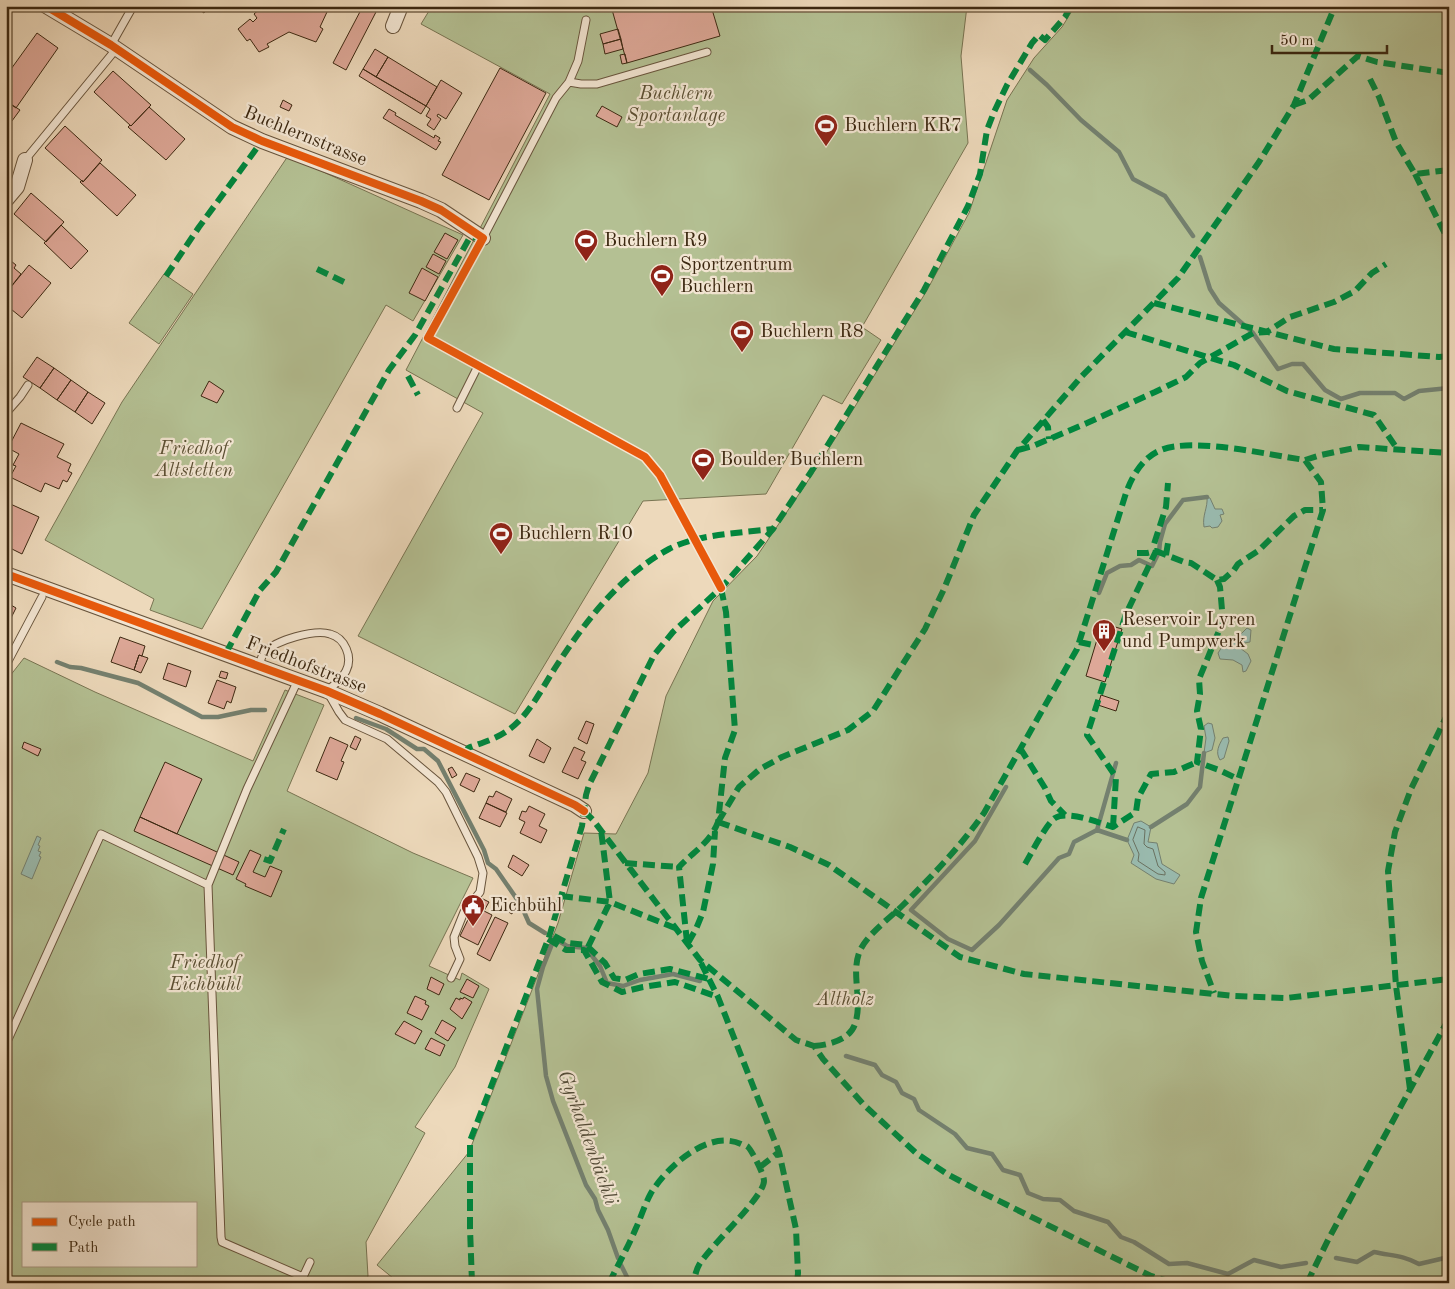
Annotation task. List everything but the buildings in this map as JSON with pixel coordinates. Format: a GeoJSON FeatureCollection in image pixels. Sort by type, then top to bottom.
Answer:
{"type":"FeatureCollection","features":[{"type":"Feature","properties":{"kind":"street","name":"Buchlernstrasse"},"geometry":{"type":"LineString","coordinates":[[46,6],[114,47],[232,127],[262,141],[421,201],[441,210],[482,238]]}},
{"type":"Feature","properties":{"kind":"street"},"geometry":{"type":"LineString","coordinates":[[393,26],[401,6]]}},
{"type":"Feature","properties":{"kind":"street"},"geometry":{"type":"LineString","coordinates":[[6,200],[17,187],[25,160]]}},
{"type":"Feature","properties":{"kind":"street","name":"Friedhofstrasse"},"geometry":{"type":"LineString","coordinates":[[6,574],[327,690],[584,811]]}},
{"type":"Feature","properties":{"kind":"lane"},"geometry":{"type":"LineString","coordinates":[[25,160],[114,47],[132,8]]}},
{"type":"Feature","properties":{"kind":"lane"},"geometry":{"type":"LineString","coordinates":[[482,238],[556,98],[569,82],[578,61],[586,20]]}},
{"type":"Feature","properties":{"kind":"lane"},"geometry":{"type":"LineString","coordinates":[[569,82],[597,84],[707,52]]}},
{"type":"Feature","properties":{"kind":"lane"},"geometry":{"type":"LineString","coordinates":[[457,408],[478,366]]}},
{"type":"Feature","properties":{"kind":"lane"},"geometry":{"type":"LineString","coordinates":[[6,413],[28,385]]}},
{"type":"Feature","properties":{"kind":"lane"},"geometry":{"type":"LineString","coordinates":[[6,665],[42,597]]}},
{"type":"Feature","properties":{"kind":"lane"},"geometry":{"type":"LineString","coordinates":[[259,666],[267,649],[287,640],[321,632],[336,636],[347,650],[348,665],[342,677],[327,690],[339,712],[345,720],[386,739],[438,782],[446,792],[484,873],[480,892],[464,912],[454,937],[460,959],[451,978]]}},
{"type":"Feature","properties":{"kind":"lane"},"geometry":{"type":"LineString","coordinates":[[298,680],[247,789],[208,885],[220,1237],[222,1242],[303,1277],[310,1262]]}},
{"type":"Feature","properties":{"kind":"lane"},"geometry":{"type":"LineString","coordinates":[[6,1044],[101,834],[208,885]]}},
{"type":"Feature","properties":{"kind":"green space","name":"Sportzentrum Buchlern"},"geometry":{"type":"Polygon","coordinates":[[[432,6],[967,6],[961,56],[968,143],[862,327],[881,340],[842,404],[823,395],[766,494],[643,501],[515,714],[358,636],[483,413],[406,370],[550,94],[421,24],[432,6]]]}},
{"type":"Feature","properties":{"kind":"green space","name":"Altholz"},"geometry":{"type":"Polygon","coordinates":[[[1075,6],[1449,6],[1449,1283],[399,1283],[377,1265],[469,1152],[558,923],[584,833],[616,834],[648,773],[666,696],[713,601],[757,556],[818,466],[926,292],[969,213],[1007,100],[1034,58],[1062,27],[1075,6]]]}},
{"type":"Feature","properties":{"kind":"green space","name":"Friedhof Altstetten"},"geometry":{"type":"Polygon","coordinates":[[[288,156],[463,235],[413,321],[386,305],[202,629],[150,610],[154,599],[45,540],[122,402],[288,156]]]}},
{"type":"Feature","properties":{"kind":"green space"},"geometry":{"type":"Polygon","coordinates":[[[164,274],[193,294],[159,344],[129,323],[164,274]]]}},
{"type":"Feature","properties":{"kind":"green space","name":"Friedhof Eichbühl"},"geometry":{"type":"Polygon","coordinates":[[[24,658],[95,692],[253,761],[285,690],[324,705],[287,791],[413,853],[473,878],[429,966],[460,980],[462,973],[489,989],[455,1067],[415,1127],[425,1133],[366,1242],[368,1276],[365,1283],[6,1283],[6,681],[24,658]]]}},
{"type":"Feature","properties":{"kind":"water"},"geometry":{"type":"Polygon","coordinates":[[[1207,497],[1210,498],[1215,509],[1222,509],[1224,514],[1220,515],[1222,521],[1218,527],[1204,527],[1207,497]]]}},
{"type":"Feature","properties":{"kind":"water"},"geometry":{"type":"Polygon","coordinates":[[[1247,628],[1251,630],[1250,642],[1244,643],[1240,648],[1248,654],[1251,661],[1246,671],[1243,672],[1242,665],[1233,660],[1220,659],[1218,653],[1224,644],[1238,637],[1247,628]]]}},
{"type":"Feature","properties":{"kind":"water"},"geometry":{"type":"Polygon","coordinates":[[[1208,723],[1212,724],[1215,738],[1212,750],[1204,753],[1206,738],[1204,726],[1208,723]]]}},
{"type":"Feature","properties":{"kind":"water"},"geometry":{"type":"Polygon","coordinates":[[[1228,737],[1229,741],[1224,758],[1220,760],[1218,754],[1219,746],[1223,738],[1228,737]]]}},
{"type":"Feature","properties":{"kind":"water"},"geometry":{"type":"Polygon","coordinates":[[[1141,821],[1151,827],[1148,842],[1157,843],[1162,864],[1180,875],[1174,884],[1156,879],[1131,863],[1134,855],[1127,840],[1134,823],[1141,821]]]}},
{"type":"Feature","properties":{"kind":"water"},"geometry":{"type":"Polygon","coordinates":[[[37,836],[41,838],[38,851],[41,852],[39,856],[41,857],[32,879],[21,874],[37,836]]]}},
{"type":"Feature","properties":{"kind":"waterway"},"geometry":{"type":"LineString","coordinates":[[1030,70],[1081,120],[1119,152],[1133,179],[1165,196],[1193,236]]}},
{"type":"Feature","properties":{"kind":"waterway"},"geometry":{"type":"LineString","coordinates":[[1200,257],[1210,289],[1219,303],[1253,333],[1278,369],[1292,364],[1303,364],[1325,390],[1341,399],[1360,393],[1395,393],[1404,399],[1419,391],[1449,388]]}},
{"type":"Feature","properties":{"kind":"waterway"},"geometry":{"type":"LineString","coordinates":[[1099,593],[1107,573],[1120,566],[1131,565],[1139,560],[1152,566],[1159,552],[1165,524],[1183,500],[1207,497]]}},
{"type":"Feature","properties":{"kind":"waterway","name":"Gyrhaldenbächli"},"geometry":{"type":"LineString","coordinates":[[57,662],[70,667],[81,668],[138,683],[202,717],[218,717],[251,710],[265,710]]}},
{"type":"Feature","properties":{"kind":"waterway","name":"Gyrhaldenbächli"},"geometry":{"type":"LineString","coordinates":[[356,718],[386,729],[417,749],[424,749],[438,761],[484,850],[488,863],[496,869],[521,905],[529,923],[545,933]]}},
{"type":"Feature","properties":{"kind":"waterway"},"geometry":{"type":"LineString","coordinates":[[1151,827],[1187,804],[1200,787],[1204,753]]}},
{"type":"Feature","properties":{"kind":"waterway"},"geometry":{"type":"LineString","coordinates":[[1097,830],[1116,763]]}},
{"type":"Feature","properties":{"kind":"waterway"},"geometry":{"type":"LineString","coordinates":[[1006,787],[975,841],[911,910],[948,939],[972,950],[999,925],[1059,858],[1069,854],[1074,842],[1097,830],[1127,840]]}},
{"type":"Feature","properties":{"kind":"waterway","name":"Gyrhaldenbächli"},"geometry":{"type":"LineString","coordinates":[[554,938],[567,946],[586,948],[600,966],[607,983],[623,986],[640,980],[673,974],[700,981]]}},
{"type":"Feature","properties":{"kind":"waterway","name":"Gyrhaldenbächli"},"geometry":{"type":"LineString","coordinates":[[554,939],[537,989],[546,1076],[553,1101],[586,1185],[595,1199],[618,1258]]}},
{"type":"Feature","properties":{"kind":"waterway","name":"Gyrhaldenbächli"},"geometry":{"type":"LineString","coordinates":[[846,1056],[875,1065],[882,1075],[896,1082],[902,1093],[914,1099],[919,1110],[955,1134],[967,1148],[992,1154],[1003,1170],[1020,1175],[1028,1193],[1043,1199],[1060,1200],[1074,1211],[1108,1222],[1121,1237],[1134,1242],[1169,1264],[1187,1263],[1228,1274],[1254,1260],[1281,1267],[1306,1263]]}},
{"type":"Feature","properties":{"kind":"waterway","name":"Gyrhaldenbächli"},"geometry":{"type":"LineString","coordinates":[[1336,1258],[1357,1262],[1374,1252],[1402,1257],[1419,1264],[1449,1257]]}},
{"type":"Feature","properties":{"kind":"waterway","name":"Gyrhaldenbächli"},"geometry":{"type":"LineString","coordinates":[[621,1265],[630,1283]]}},
{"type":"Feature","properties":{"kind":"marked path"},"geometry":{"type":"LineString","coordinates":[[472,1283],[470,1141],[549,937],[582,826],[589,785],[654,655],[673,632],[721,588],[773,529],[811,472],[924,290],[968,206],[980,174],[987,130],[1007,85],[1032,43],[1039,35],[1045,40],[1065,17],[1071,6]]}},
{"type":"Feature","properties":{"kind":"marked path"},"geometry":{"type":"LineString","coordinates":[[718,822],[739,787],[760,769],[782,757],[848,730],[873,711],[925,629],[944,589],[974,515],[1017,451],[1081,377],[1178,278],[1259,162],[1294,105],[1335,6]]}},
{"type":"Feature","properties":{"kind":"marked path"},"geometry":{"type":"LineString","coordinates":[[1294,105],[1308,100],[1358,56],[1377,62],[1449,73]]}},
{"type":"Feature","properties":{"kind":"marked path"},"geometry":{"type":"LineString","coordinates":[[1370,79],[1396,142],[1415,174],[1449,170]]}},
{"type":"Feature","properties":{"kind":"marked path"},"geometry":{"type":"LineString","coordinates":[[166,276],[199,227],[262,141]]}},
{"type":"Feature","properties":{"kind":"marked path"},"geometry":{"type":"LineString","coordinates":[[1415,174],[1449,242]]}},
{"type":"Feature","properties":{"kind":"marked path"},"geometry":{"type":"LineString","coordinates":[[226,653],[260,590],[276,572],[389,370],[415,335],[470,237],[480,238]]}},
{"type":"Feature","properties":{"kind":"marked path"},"geometry":{"type":"LineString","coordinates":[[1018,450],[1033,446],[1087,423],[1186,377],[1200,363],[1253,333],[1267,332],[1290,317],[1334,302],[1355,291],[1372,273],[1386,264]]}},
{"type":"Feature","properties":{"kind":"marked path"},"geometry":{"type":"LineString","coordinates":[[317,269],[344,282]]}},
{"type":"Feature","properties":{"kind":"marked path"},"geometry":{"type":"LineString","coordinates":[[1154,303],[1334,349],[1439,357],[1449,356]]}},
{"type":"Feature","properties":{"kind":"marked path"},"geometry":{"type":"LineString","coordinates":[[1125,332],[1234,365],[1287,391],[1374,415],[1398,450]]}},
{"type":"Feature","properties":{"kind":"marked path"},"geometry":{"type":"LineString","coordinates":[[408,376],[418,395]]}},
{"type":"Feature","properties":{"kind":"marked path"},"geometry":{"type":"LineString","coordinates":[[1043,420],[1048,427],[1049,439]]}},
{"type":"Feature","properties":{"kind":"marked path"},"geometry":{"type":"LineString","coordinates":[[814,1046],[838,1041],[844,1038],[852,1029],[857,1015],[856,970],[862,947],[872,934],[925,883],[965,838],[984,813],[1077,649],[1131,480],[1144,462],[1155,453],[1175,446],[1192,445],[1232,448],[1305,460],[1321,482],[1323,510],[1201,898],[1196,932],[1202,961],[1214,993]]}},
{"type":"Feature","properties":{"kind":"marked path"},"geometry":{"type":"LineString","coordinates":[[1305,460],[1359,447],[1449,453]]}},
{"type":"Feature","properties":{"kind":"marked path"},"geometry":{"type":"LineString","coordinates":[[1113,827],[1116,777],[1087,735],[1126,614],[1156,551],[1154,544],[1166,507],[1168,483]]}},
{"type":"Feature","properties":{"kind":"marked path"},"geometry":{"type":"LineString","coordinates":[[1137,553],[1156,551],[1191,563],[1217,580],[1224,579],[1238,564],[1258,551],[1294,516],[1305,510],[1323,510]]}},
{"type":"Feature","properties":{"kind":"marked path"},"geometry":{"type":"LineString","coordinates":[[466,755],[468,748],[503,734],[515,725],[534,702],[566,651],[604,601],[651,560],[669,549],[693,540],[773,529]]}},
{"type":"Feature","properties":{"kind":"marked path"},"geometry":{"type":"LineString","coordinates":[[1166,555],[1168,543]]}},
{"type":"Feature","properties":{"kind":"marked path"},"geometry":{"type":"LineString","coordinates":[[1217,580],[1220,587],[1223,621],[1199,679],[1200,694],[1197,711],[1201,729],[1197,762],[1238,779]]}},
{"type":"Feature","properties":{"kind":"marked path"},"geometry":{"type":"LineString","coordinates":[[687,942],[679,867],[706,842],[718,822],[725,758],[735,730],[726,612],[721,588]]}},
{"type":"Feature","properties":{"kind":"marked path"},"geometry":{"type":"LineString","coordinates":[[1079,642],[1093,645]]}},
{"type":"Feature","properties":{"kind":"marked path"},"geometry":{"type":"LineString","coordinates":[[1410,1089],[1396,986],[1388,871],[1395,832],[1411,789],[1449,711]]}},
{"type":"Feature","properties":{"kind":"marked path"},"geometry":{"type":"LineString","coordinates":[[1020,748],[1051,801],[1065,815]]}},
{"type":"Feature","properties":{"kind":"marked path"},"geometry":{"type":"LineString","coordinates":[[1025,864],[1043,833],[1055,818],[1068,815],[1075,816],[1113,827],[1136,812],[1138,798],[1151,774],[1174,772],[1197,762]]}},
{"type":"Feature","properties":{"kind":"marked path"},"geometry":{"type":"LineString","coordinates":[[584,811],[593,820],[700,960],[796,1040],[814,1046],[823,1059],[863,1104],[916,1153],[947,1174],[979,1191],[1151,1276],[1175,1283]]}},
{"type":"Feature","properties":{"kind":"marked path"},"geometry":{"type":"LineString","coordinates":[[718,822],[790,847],[829,865],[960,957],[1024,974],[1234,996],[1286,998],[1449,979]]}},
{"type":"Feature","properties":{"kind":"marked path"},"geometry":{"type":"LineString","coordinates":[[264,859],[270,861],[284,829]]}},
{"type":"Feature","properties":{"kind":"marked path"},"geometry":{"type":"LineString","coordinates":[[588,947],[610,902],[601,830]]}},
{"type":"Feature","properties":{"kind":"marked path"},"geometry":{"type":"LineString","coordinates":[[688,943],[703,912],[713,864],[715,831]]}},
{"type":"Feature","properties":{"kind":"marked path"},"geometry":{"type":"LineString","coordinates":[[625,863],[679,867]]}},
{"type":"Feature","properties":{"kind":"marked path"},"geometry":{"type":"LineString","coordinates":[[561,896],[610,902],[675,928]]}},
{"type":"Feature","properties":{"kind":"marked path"},"geometry":{"type":"LineString","coordinates":[[554,936],[567,943],[586,945],[605,963],[614,978],[625,980],[639,974],[670,969],[709,979]]}},
{"type":"Feature","properties":{"kind":"marked path"},"geometry":{"type":"LineString","coordinates":[[548,939],[566,950],[584,950],[602,982],[622,992],[675,982],[718,997]]}},
{"type":"Feature","properties":{"kind":"marked path"},"geometry":{"type":"LineString","coordinates":[[701,963],[718,997],[779,1152],[796,1229],[797,1283]]}},
{"type":"Feature","properties":{"kind":"marked path"},"geometry":{"type":"LineString","coordinates":[[1307,1283],[1329,1238],[1449,1018]]}},
{"type":"Feature","properties":{"kind":"marked path"},"geometry":{"type":"LineString","coordinates":[[609,1283],[630,1242],[651,1193],[667,1172],[690,1153],[702,1146],[728,1141],[745,1145],[752,1153],[762,1173],[764,1181],[762,1188],[746,1210],[705,1257],[698,1267],[693,1283]]}},
{"type":"Feature","properties":{"kind":"marked path"},"geometry":{"type":"LineString","coordinates":[[760,1167],[779,1152]]}},
{"type":"Feature","properties":{"kind":"cycle path"},"geometry":{"type":"LineString","coordinates":[[46,6],[111,45],[232,127],[262,141],[421,201],[441,210],[483,238],[428,338],[645,457],[660,475],[721,588]]}},
{"type":"Feature","properties":{"kind":"cycle path"},"geometry":{"type":"LineString","coordinates":[[6,574],[327,691],[575,805],[584,811]]}},
{"type":"Feature","properties":{"kind":"place","name":"Buchlern KR7"},"geometry":{"type":"Point","coordinates":[826,147]}},
{"type":"Feature","properties":{"kind":"place","name":"Buchlern R9"},"geometry":{"type":"Point","coordinates":[586,262]}},
{"type":"Feature","properties":{"kind":"place","name":"Sportzentrum Buchlern"},"geometry":{"type":"Point","coordinates":[662,297]}},
{"type":"Feature","properties":{"kind":"place","name":"Buchlern R8"},"geometry":{"type":"Point","coordinates":[742,353]}},
{"type":"Feature","properties":{"kind":"place","name":"Boulder Buchlern"},"geometry":{"type":"Point","coordinates":[703,481]}},
{"type":"Feature","properties":{"kind":"place","name":"Buchlern R10"},"geometry":{"type":"Point","coordinates":[501,555]}},
{"type":"Feature","properties":{"kind":"place","name":"Reservoir Lyren und Pumpwerk"},"geometry":{"type":"Point","coordinates":[1104,652]}},
{"type":"Feature","properties":{"kind":"place","name":"Eichbühl"},"geometry":{"type":"Point","coordinates":[473,927]}},
{"type":"Feature","properties":{"kind":"park label","name":"Buchlern Sportanlage"},"geometry":{"type":"Point","coordinates":[676,105]}}]}
